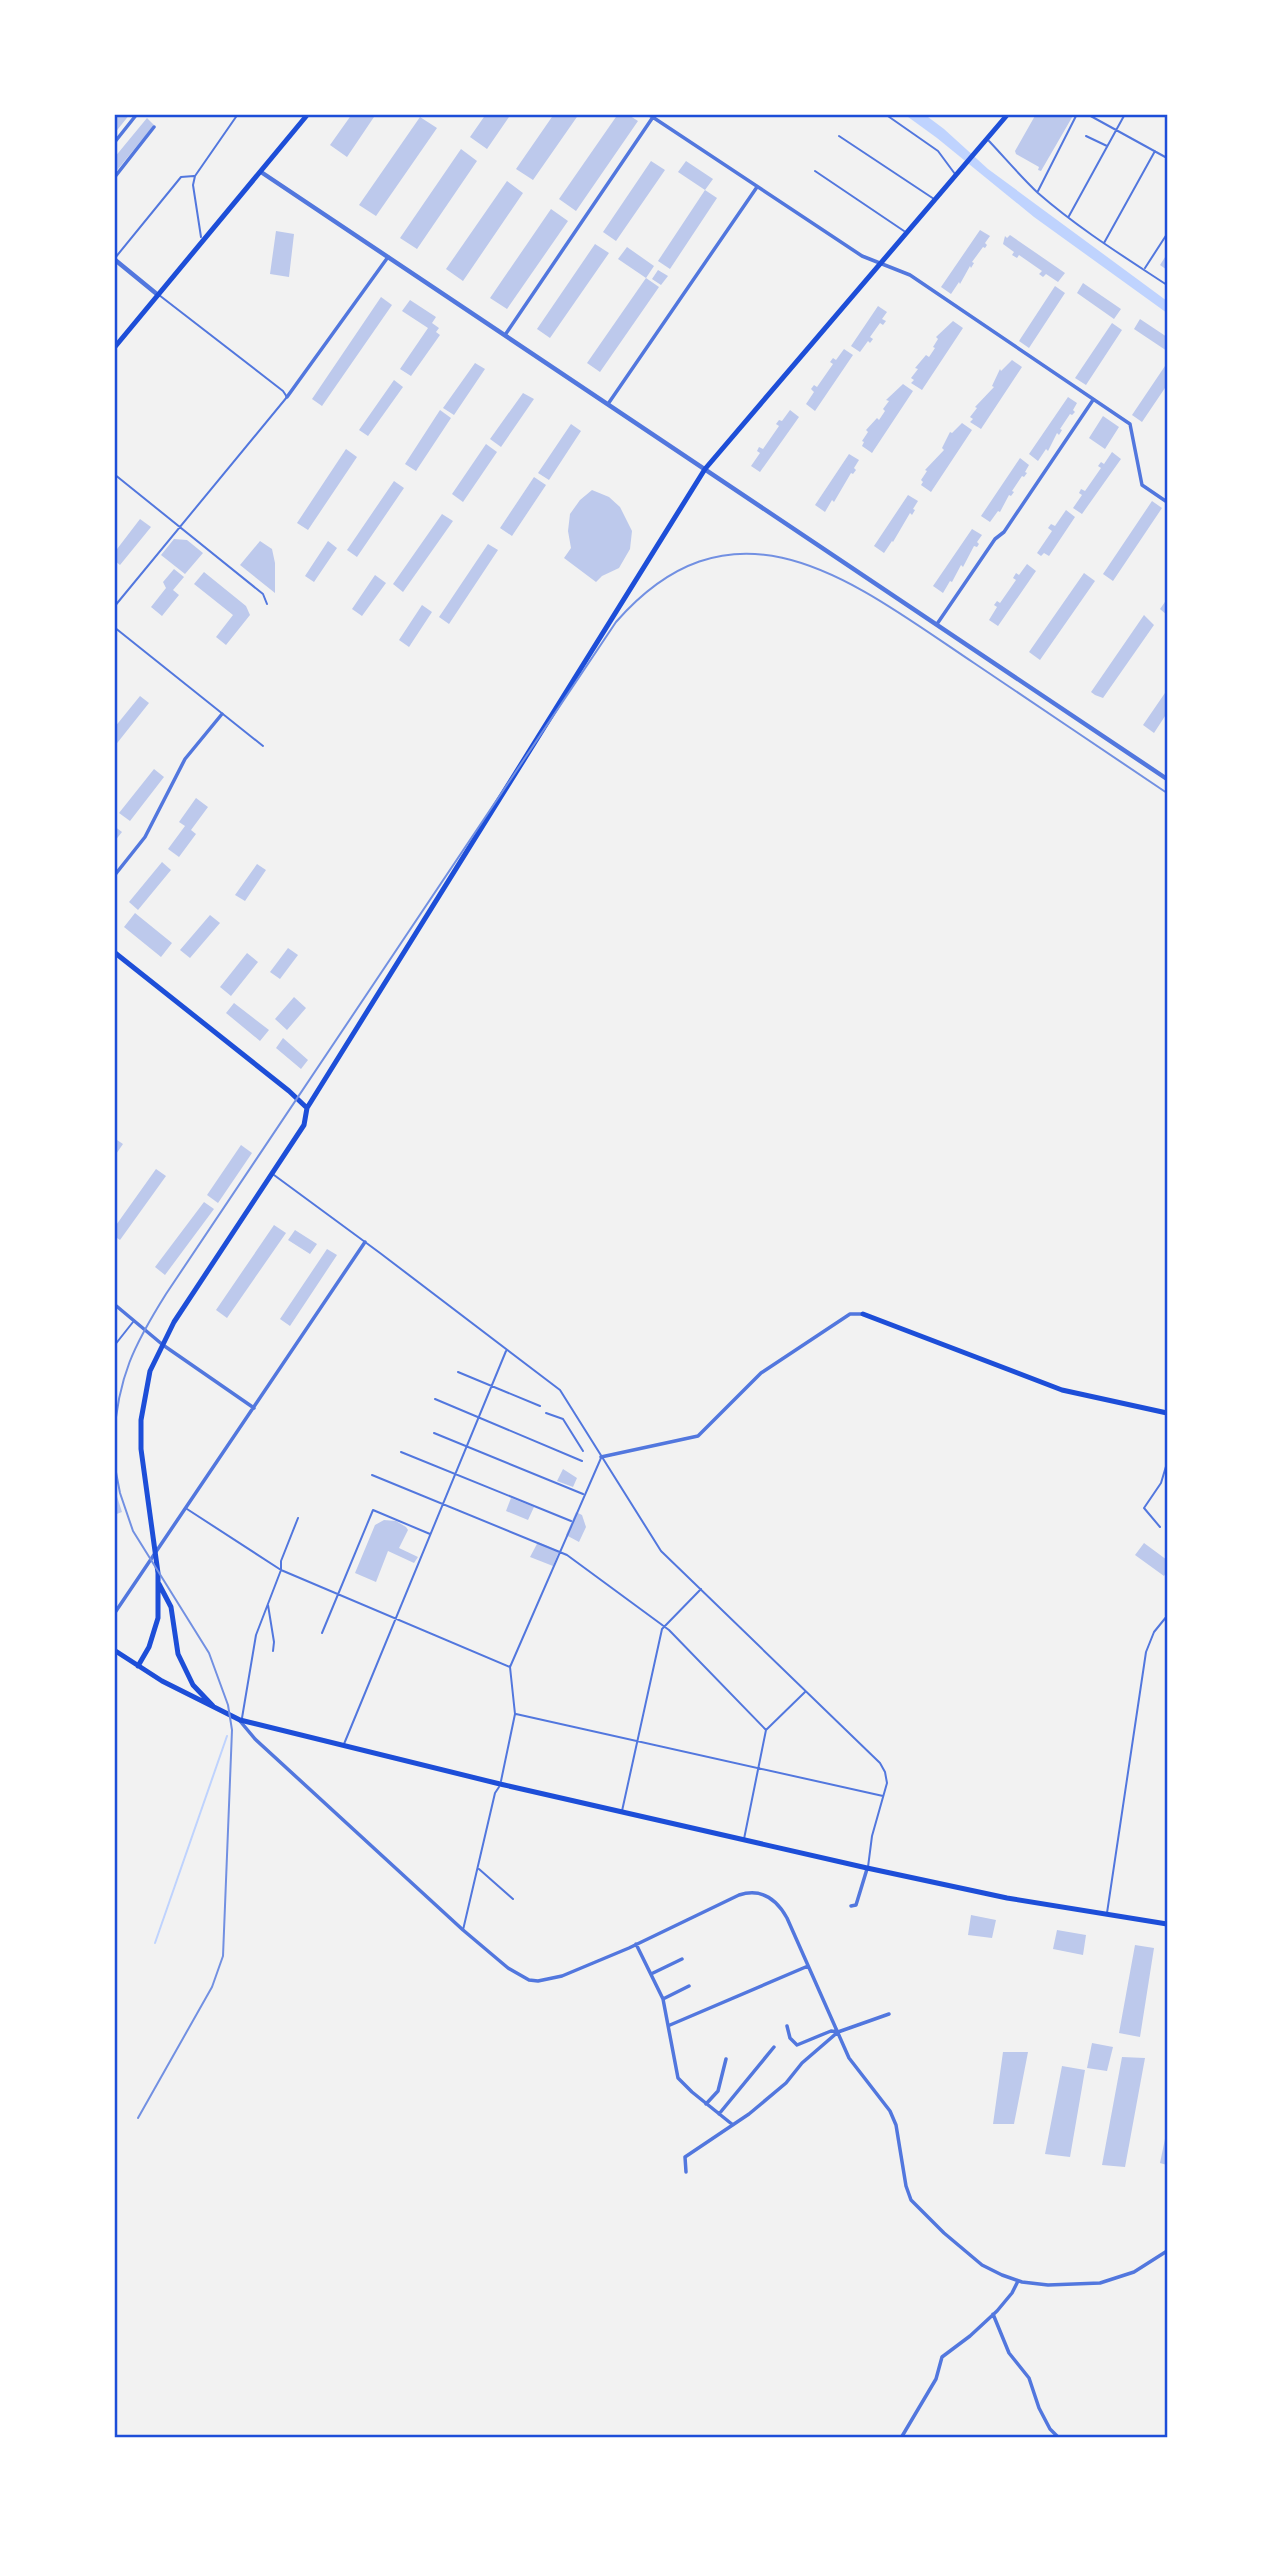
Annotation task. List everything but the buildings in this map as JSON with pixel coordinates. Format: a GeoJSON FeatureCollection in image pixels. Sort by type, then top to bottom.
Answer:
{"type":"FeatureCollection","features":[{"type":"Feature","properties":{"kind":"main road"},"geometry":{"type":"LineString","coordinates":[[114,348],[308,114]]}},
{"type":"Feature","properties":{"kind":"main road"},"geometry":{"type":"LineString","coordinates":[[138,1666],[154,1635],[158,1618],[158,1581],[141,1449],[141,1420],[150,1371],[174,1322],[304,1125],[307,1108],[705,470],[1008,114]]}},
{"type":"Feature","properties":{"kind":"main road"},"geometry":{"type":"LineString","coordinates":[[114,952],[307,1108]]}},
{"type":"Feature","properties":{"kind":"main road"},"geometry":{"type":"LineString","coordinates":[[863,1314],[1062,1390],[1167,1413]]}},
{"type":"Feature","properties":{"kind":"main road"},"geometry":{"type":"LineString","coordinates":[[158,1581],[171,1607],[178,1654],[194,1685],[215,1709]]}},
{"type":"Feature","properties":{"kind":"main road"},"geometry":{"type":"LineString","coordinates":[[114,1650],[162,1681],[240,1721],[867,1868],[1007,1898],[1167,1924]]}},
{"type":"Feature","properties":{"kind":"street"},"geometry":{"type":"LineString","coordinates":[[114,143],[137,114]]}},
{"type":"Feature","properties":{"kind":"street"},"geometry":{"type":"LineString","coordinates":[[648,114],[862,256],[910,275],[1130,424],[1142,485],[1167,502]]}},
{"type":"Feature","properties":{"kind":"street"},"geometry":{"type":"LineString","coordinates":[[505,335],[653,117]]}},
{"type":"Feature","properties":{"kind":"street"},"geometry":{"type":"LineString","coordinates":[[114,178],[154,127]]}},
{"type":"Feature","properties":{"kind":"street"},"geometry":{"type":"LineString","coordinates":[[261,172],[1167,779]]}},
{"type":"Feature","properties":{"kind":"street"},"geometry":{"type":"LineString","coordinates":[[608,404],[757,187]]}},
{"type":"Feature","properties":{"kind":"street"},"geometry":{"type":"LineString","coordinates":[[286,397],[388,257]]}},
{"type":"Feature","properties":{"kind":"street"},"geometry":{"type":"LineString","coordinates":[[114,259],[158,295]]}},
{"type":"Feature","properties":{"kind":"street"},"geometry":{"type":"LineString","coordinates":[[937,624],[995,539],[1004,532],[1094,399]]}},
{"type":"Feature","properties":{"kind":"street"},"geometry":{"type":"LineString","coordinates":[[114,876],[145,837],[185,759],[222,713]]}},
{"type":"Feature","properties":{"kind":"street"},"geometry":{"type":"LineString","coordinates":[[114,1614],[365,1241]]}},
{"type":"Feature","properties":{"kind":"street"},"geometry":{"type":"LineString","coordinates":[[114,1304],[163,1345],[254,1408]]}},
{"type":"Feature","properties":{"kind":"street"},"geometry":{"type":"LineString","coordinates":[[601,1457],[698,1436],[761,1373],[850,1314],[863,1314]]}},
{"type":"Feature","properties":{"kind":"street"},"geometry":{"type":"LineString","coordinates":[[240,1721],[255,1739],[463,1930],[521,1976],[538,1981],[562,1976],[739,1895],[759,1892],[772,1899],[782,1909],[849,2058],[890,2111],[896,2125],[906,2186],[911,2200],[944,2233],[982,2265],[1018,2281],[1048,2286],[1100,2283],[1134,2272],[1167,2251]]}},
{"type":"Feature","properties":{"kind":"street"},"geometry":{"type":"LineString","coordinates":[[851,1906],[856,1905],[867,1868]]}},
{"type":"Feature","properties":{"kind":"street"},"geometry":{"type":"LineString","coordinates":[[636,1944],[663,1999],[678,2078],[733,2125]]}},
{"type":"Feature","properties":{"kind":"street"},"geometry":{"type":"LineString","coordinates":[[651,1974],[682,1959]]}},
{"type":"Feature","properties":{"kind":"street"},"geometry":{"type":"LineString","coordinates":[[670,2025],[808,1966]]}},
{"type":"Feature","properties":{"kind":"street"},"geometry":{"type":"LineString","coordinates":[[663,1999],[689,1986]]}},
{"type":"Feature","properties":{"kind":"street"},"geometry":{"type":"LineString","coordinates":[[686,2172],[685,2157],[733,2125],[786,2083],[802,2063],[838,2032],[889,2014]]}},
{"type":"Feature","properties":{"kind":"street"},"geometry":{"type":"LineString","coordinates":[[787,2026],[790,2038],[797,2045],[831,2031],[838,2032]]}},
{"type":"Feature","properties":{"kind":"street"},"geometry":{"type":"LineString","coordinates":[[719,2114],[774,2047]]}},
{"type":"Feature","properties":{"kind":"street"},"geometry":{"type":"LineString","coordinates":[[706,2104],[718,2091],[726,2059]]}},
{"type":"Feature","properties":{"kind":"street"},"geometry":{"type":"LineString","coordinates":[[901,2438],[936,2379],[942,2357],[993,2314],[1018,2281]]}},
{"type":"Feature","properties":{"kind":"street"},"geometry":{"type":"LineString","coordinates":[[993,2314],[1009,2353],[1030,2378],[1039,2408],[1050,2429],[1058,2437]]}},
{"type":"Feature","properties":{"kind":"lane"},"geometry":{"type":"LineString","coordinates":[[202,242],[193,185],[195,176],[238,114]]}},
{"type":"Feature","properties":{"kind":"lane"},"geometry":{"type":"LineString","coordinates":[[885,114],[938,151],[956,175]]}},
{"type":"Feature","properties":{"kind":"lane"},"geometry":{"type":"LineString","coordinates":[[1037,192],[1077,114]]}},
{"type":"Feature","properties":{"kind":"lane"},"geometry":{"type":"LineString","coordinates":[[1087,114],[1167,158]]}},
{"type":"Feature","properties":{"kind":"lane"},"geometry":{"type":"LineString","coordinates":[[1069,217],[1125,114]]}},
{"type":"Feature","properties":{"kind":"lane"},"geometry":{"type":"LineString","coordinates":[[839,136],[935,200]]}},
{"type":"Feature","properties":{"kind":"lane"},"geometry":{"type":"LineString","coordinates":[[1086,136],[1108,146]]}},
{"type":"Feature","properties":{"kind":"lane"},"geometry":{"type":"LineString","coordinates":[[987,139],[1037,192],[1103,243],[1167,285]]}},
{"type":"Feature","properties":{"kind":"lane"},"geometry":{"type":"LineString","coordinates":[[1103,243],[1155,151]]}},
{"type":"Feature","properties":{"kind":"lane"},"geometry":{"type":"LineString","coordinates":[[815,171],[906,233]]}},
{"type":"Feature","properties":{"kind":"lane"},"geometry":{"type":"LineString","coordinates":[[114,259],[181,177],[195,176]]}},
{"type":"Feature","properties":{"kind":"lane"},"geometry":{"type":"LineString","coordinates":[[1144,270],[1167,234]]}},
{"type":"Feature","properties":{"kind":"lane"},"geometry":{"type":"LineString","coordinates":[[114,607],[286,397],[252,367],[158,295]]}},
{"type":"Feature","properties":{"kind":"lane"},"geometry":{"type":"LineString","coordinates":[[114,474],[263,594],[267,604]]}},
{"type":"Feature","properties":{"kind":"lane"},"geometry":{"type":"LineString","coordinates":[[114,627],[263,746]]}},
{"type":"Feature","properties":{"kind":"lane"},"geometry":{"type":"LineString","coordinates":[[272,1174],[365,1241],[560,1390],[655,1543],[880,1763],[887,1783],[872,1836],[867,1868]]}},
{"type":"Feature","properties":{"kind":"lane"},"geometry":{"type":"LineString","coordinates":[[114,1346],[134,1320]]}},
{"type":"Feature","properties":{"kind":"lane"},"geometry":{"type":"LineString","coordinates":[[343,1745],[507,1350]]}},
{"type":"Feature","properties":{"kind":"lane"},"geometry":{"type":"LineString","coordinates":[[458,1371],[540,1406]]}},
{"type":"Feature","properties":{"kind":"lane"},"geometry":{"type":"LineString","coordinates":[[435,1399],[582,1461]]}},
{"type":"Feature","properties":{"kind":"lane"},"geometry":{"type":"LineString","coordinates":[[545,1413],[563,1419],[583,1451]]}},
{"type":"Feature","properties":{"kind":"lane"},"geometry":{"type":"LineString","coordinates":[[434,1433],[583,1494]]}},
{"type":"Feature","properties":{"kind":"lane"},"geometry":{"type":"LineString","coordinates":[[401,1452],[572,1522]]}},
{"type":"Feature","properties":{"kind":"lane"},"geometry":{"type":"LineString","coordinates":[[463,1930],[515,1714],[510,1667],[601,1457]]}},
{"type":"Feature","properties":{"kind":"lane"},"geometry":{"type":"LineString","coordinates":[[1160,1527],[1144,1508],[1161,1483],[1167,1463]]}},
{"type":"Feature","properties":{"kind":"lane"},"geometry":{"type":"LineString","coordinates":[[372,1475],[559,1551],[668,1630],[766,1730]]}},
{"type":"Feature","properties":{"kind":"lane"},"geometry":{"type":"LineString","coordinates":[[186,1509],[281,1570],[510,1667]]}},
{"type":"Feature","properties":{"kind":"lane"},"geometry":{"type":"LineString","coordinates":[[322,1633],[373,1510],[430,1534]]}},
{"type":"Feature","properties":{"kind":"lane"},"geometry":{"type":"LineString","coordinates":[[240,1721],[256,1635],[298,1518]]}},
{"type":"Feature","properties":{"kind":"lane"},"geometry":{"type":"LineString","coordinates":[[621,1812],[663,1628],[701,1589]]}},
{"type":"Feature","properties":{"kind":"lane"},"geometry":{"type":"LineString","coordinates":[[268,1604],[273,1633],[272,1651]]}},
{"type":"Feature","properties":{"kind":"lane"},"geometry":{"type":"LineString","coordinates":[[1107,1914],[1146,1652],[1154,1632],[1167,1616]]}},
{"type":"Feature","properties":{"kind":"lane"},"geometry":{"type":"LineString","coordinates":[[744,1840],[766,1730],[806,1691]]}},
{"type":"Feature","properties":{"kind":"lane"},"geometry":{"type":"LineString","coordinates":[[515,1714],[883,1796]]}},
{"type":"Feature","properties":{"kind":"lane"},"geometry":{"type":"LineString","coordinates":[[478,1868],[513,1899]]}},
{"type":"Feature","properties":{"kind":"water"},"geometry":{"type":"Polygon","coordinates":[[[904,114],[924,114],[944,129],[988,169],[1167,301],[1167,313],[1034,217],[904,114]]]}},
{"type":"Feature","properties":{"kind":"waterway"},"geometry":{"type":"LineString","coordinates":[[155,1943],[227,1736]]}},
{"type":"Feature","properties":{"kind":"railway"},"geometry":{"type":"LineString","coordinates":[[114,1438],[119,1397],[130,1362],[145,1329],[166,1294],[616,622],[661,581],[707,559],[752,554],[796,562],[841,579],[886,604],[1167,793]]}},
{"type":"Feature","properties":{"kind":"railway"},"geometry":{"type":"LineString","coordinates":[[114,1462],[120,1493],[133,1531],[209,1653],[228,1705],[232,1730],[223,1956],[212,1987],[138,2118]]}}]}
